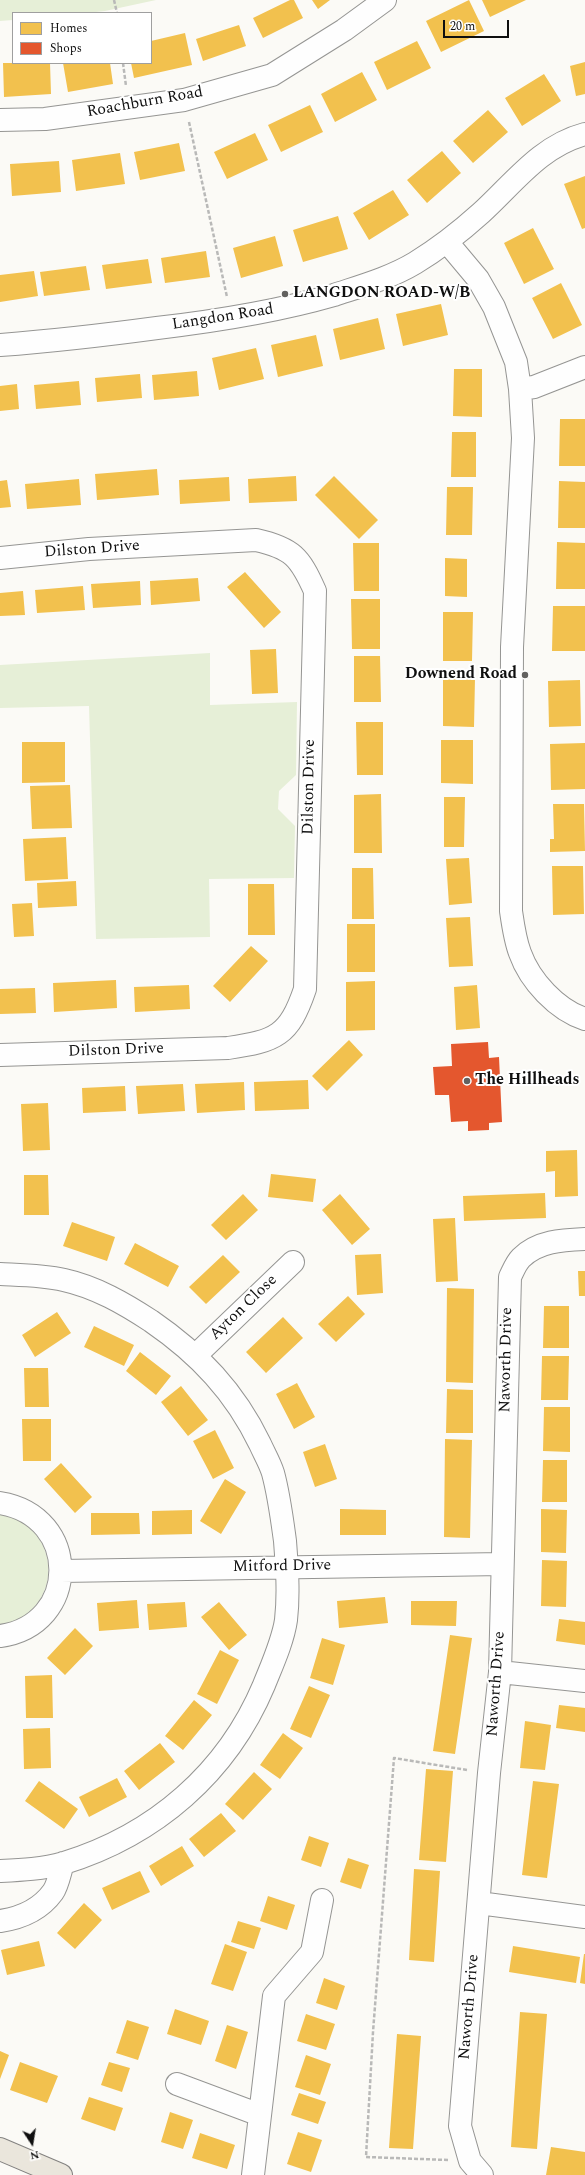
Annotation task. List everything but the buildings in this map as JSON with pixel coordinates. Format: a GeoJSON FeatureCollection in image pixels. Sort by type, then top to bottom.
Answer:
{"type":"FeatureCollection","features":[{"type":"Feature","properties":{"kind":"main road"},"geometry":{"type":"LineString","coordinates":[[0,2149],[61,2175]]}},
{"type":"Feature","properties":{"kind":"street","name":"Roachburn Road"},"geometry":{"type":"LineString","coordinates":[[0,120],[45,119],[184,100],[272,75],[344,30],[385,0]]}},
{"type":"Feature","properties":{"kind":"street","name":"Langdon Road"},"geometry":{"type":"LineString","coordinates":[[0,345],[65,340],[232,319],[291,308],[385,278],[414,264],[447,242],[482,212],[540,156],[574,137],[585,134]]}},
{"type":"Feature","properties":{"kind":"street"},"geometry":{"type":"LineString","coordinates":[[447,242],[478,279],[494,307],[516,362],[520,389],[523,438],[512,647],[511,911],[520,954],[528,968],[561,1008],[585,1019]]}},
{"type":"Feature","properties":{"kind":"street"},"geometry":{"type":"LineString","coordinates":[[520,389],[534,387],[585,367]]}},
{"type":"Feature","properties":{"kind":"street","name":"Dilston Drive"},"geometry":{"type":"LineString","coordinates":[[0,558],[89,549],[256,540],[280,545],[293,554],[307,573],[315,591],[305,989],[297,1014],[284,1030],[261,1043],[228,1048],[0,1055]]}},
{"type":"Feature","properties":{"kind":"street","name":"Naworth Drive"},"geometry":{"type":"LineString","coordinates":[[476,2168],[460,2126],[489,1773],[500,1672],[510,1277],[520,1259],[535,1247],[561,1240],[585,1239]]}},
{"type":"Feature","properties":{"kind":"street","name":"Ayton Close"},"geometry":{"type":"LineString","coordinates":[[196,1355],[292,1262]]}},
{"type":"Feature","properties":{"kind":"street"},"geometry":{"type":"LineString","coordinates":[[0,1274],[65,1280],[102,1293],[132,1308],[196,1355],[220,1382],[244,1414],[272,1471],[282,1516],[287,1568],[286,1621],[272,1665],[257,1701],[238,1737],[209,1772],[179,1802],[143,1828],[63,1863],[29,1869],[0,1871]]}},
{"type":"Feature","properties":{"kind":"street"},"geometry":{"type":"LineString","coordinates":[[0,1503],[17,1506],[40,1520],[56,1542],[61,1571],[56,1596],[40,1619],[16,1634],[0,1636]]}},
{"type":"Feature","properties":{"kind":"street","name":"Mitford Drive"},"geometry":{"type":"LineString","coordinates":[[61,1571],[502,1564]]}},
{"type":"Feature","properties":{"kind":"street"},"geometry":{"type":"LineString","coordinates":[[500,1672],[585,1681]]}},
{"type":"Feature","properties":{"kind":"street"},"geometry":{"type":"LineString","coordinates":[[0,1921],[17,1919],[34,1911],[53,1892],[63,1863]]}},
{"type":"Feature","properties":{"kind":"street"},"geometry":{"type":"LineString","coordinates":[[253,2175],[274,1996],[312,1952],[322,1900]]}},
{"type":"Feature","properties":{"kind":"street"},"geometry":{"type":"LineString","coordinates":[[479,1903],[585,1917]]}},
{"type":"Feature","properties":{"kind":"street"},"geometry":{"type":"LineString","coordinates":[[177,2084],[260,2115]]}},
{"type":"Feature","properties":{"kind":"path"},"geometry":{"type":"LineString","coordinates":[[114,0],[117,12]]}},
{"type":"Feature","properties":{"kind":"path"},"geometry":{"type":"LineString","coordinates":[[184,100],[232,319]]}},
{"type":"Feature","properties":{"kind":"path"},"geometry":{"type":"LineString","coordinates":[[476,2168],[366,2157],[373,2032],[394,1758],[489,1773]]}},
{"type":"Feature","properties":{"kind":"green space"},"geometry":{"type":"Polygon","coordinates":[[[0,0],[156,0],[96,12],[12,12],[12,20],[0,21],[0,0]]]}},
{"type":"Feature","properties":{"kind":"green space"},"geometry":{"type":"Polygon","coordinates":[[[210,653],[210,705],[297,702],[296,775],[279,791],[278,809],[295,826],[294,878],[209,879],[210,937],[96,939],[89,706],[0,708],[0,665],[210,653]]]}},
{"type":"Feature","properties":{"kind":"green space"},"geometry":{"type":"Polygon","coordinates":[[[0,1513],[18,1518],[40,1539],[46,1552],[48,1566],[47,1580],[43,1594],[35,1606],[21,1619],[0,1626],[0,1513]]]}},
{"type":"Feature","properties":{"kind":"place","name":"LANGDON ROAD-W/B"},"geometry":{"type":"Point","coordinates":[285,294]}},
{"type":"Feature","properties":{"kind":"place","name":"Downend Road"},"geometry":{"type":"Point","coordinates":[525,675]}},
{"type":"Feature","properties":{"kind":"place","name":"The Hillheads"},"geometry":{"type":"Point","coordinates":[467,1081]}}]}
